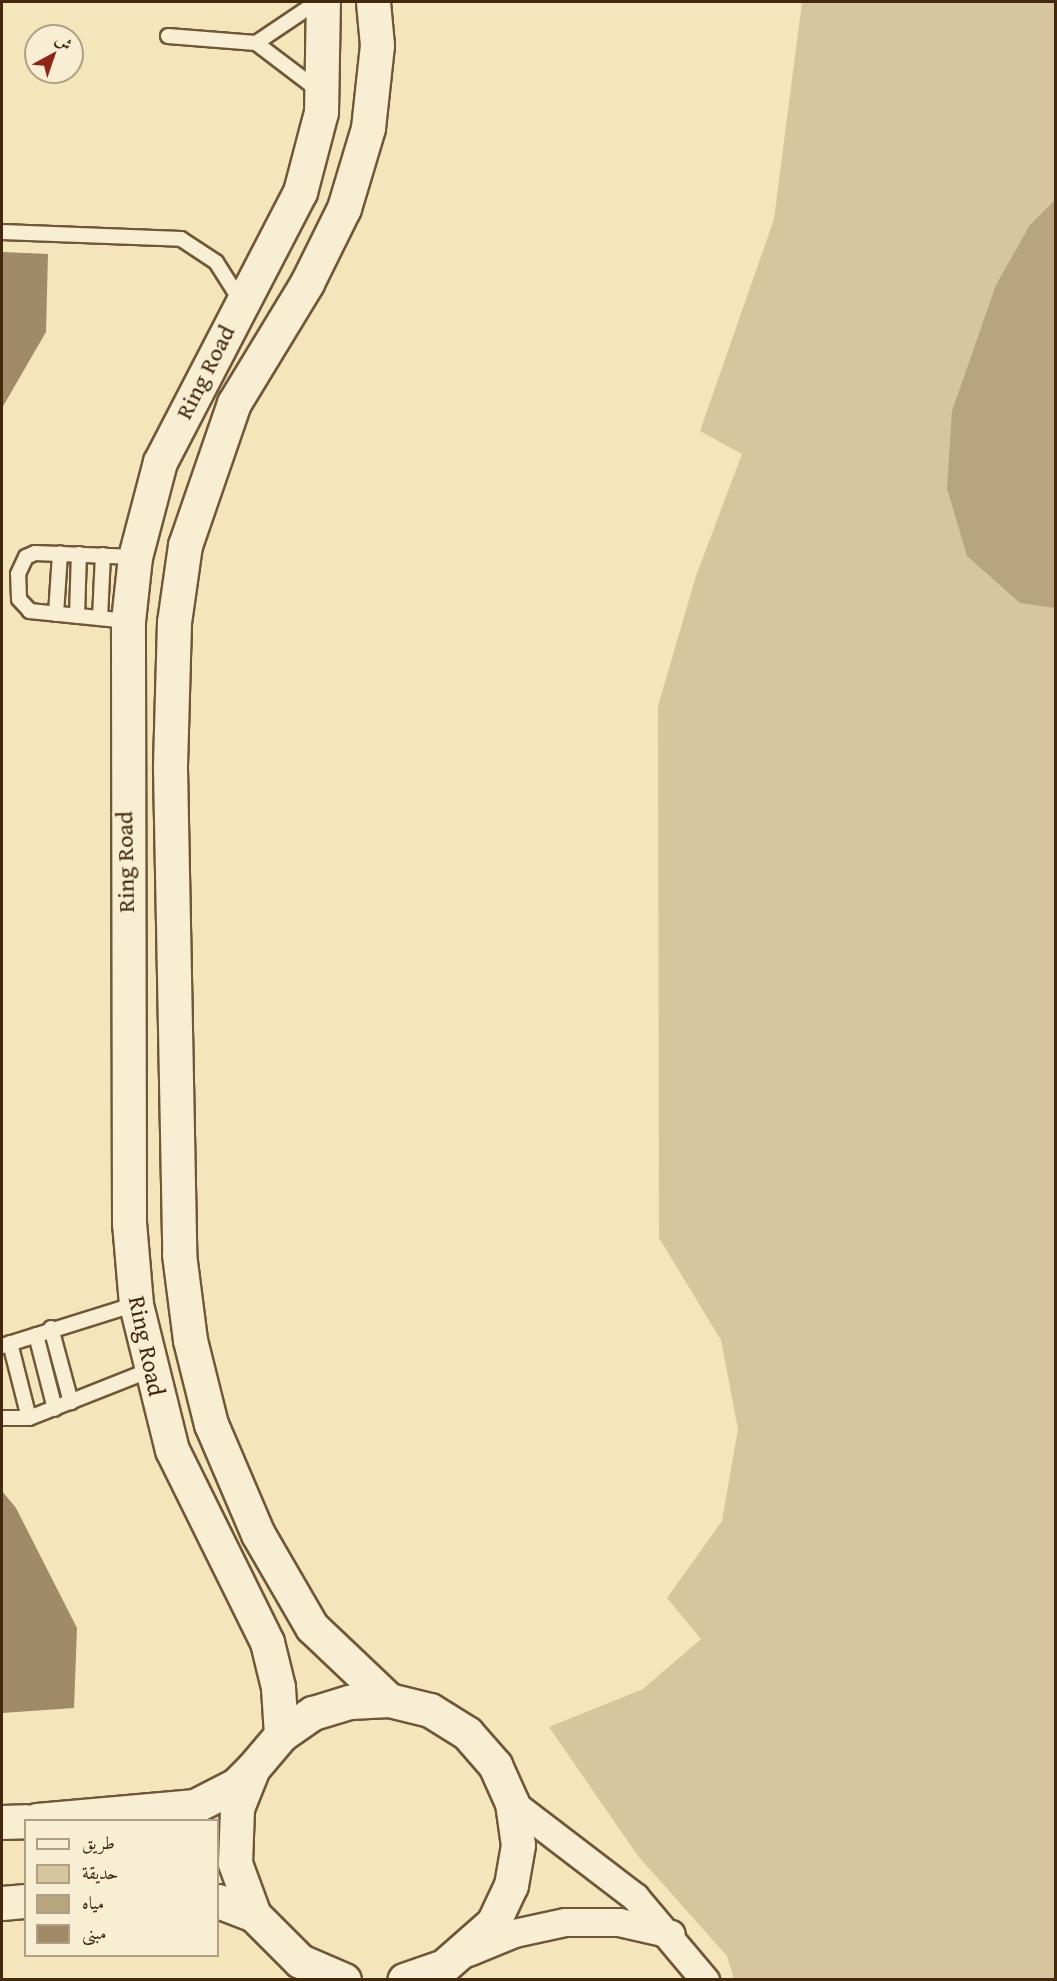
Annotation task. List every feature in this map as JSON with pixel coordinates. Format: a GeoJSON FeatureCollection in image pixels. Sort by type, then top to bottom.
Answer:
{"type":"FeatureCollection","features":[{"type":"Feature","properties":{"kind":"street","name":"Ring Road"},"geometry":{"type":"LineString","coordinates":[[281,1735],[278,1688],[267,1642],[172,1450],[148,1371],[136,1304],[128,1188],[114,620],[135,557],[160,462],[300,192],[322,95],[323,2]]}},
{"type":"Feature","properties":{"kind":"street","name":"Ring Road"},"geometry":{"type":"LineString","coordinates":[[373,2],[377,45],[368,128],[344,208],[307,283],[234,403],[185,545],[174,622],[170,768],[180,1254],[190,1340],[211,1424],[258,1534],[312,1627],[389,1700]]}},
{"type":"Feature","properties":{"kind":"street"},"geometry":{"type":"LineString","coordinates":[[58,1819],[195,1806],[227,1791],[253,1767],[281,1735],[313,1713],[350,1701],[389,1700],[430,1710],[466,1733],[495,1765],[512,1803],[518,1845],[511,1886],[493,1923],[449,1966]]}},
{"type":"Feature","properties":{"kind":"street"},"geometry":{"type":"LineString","coordinates":[[253,1767],[237,1808],[235,1863],[254,1915],[305,1970],[344,1980]]}},
{"type":"Feature","properties":{"kind":"street"},"geometry":{"type":"LineString","coordinates":[[512,1803],[596,1863],[671,1934],[705,1980]]}},
{"type":"Feature","properties":{"kind":"street"},"geometry":{"type":"LineString","coordinates":[[2,1822],[24,1821]]}},
{"type":"Feature","properties":{"kind":"street"},"geometry":{"type":"LineString","coordinates":[[2,1903],[24,1901]]}},
{"type":"Feature","properties":{"kind":"street"},"geometry":{"type":"LineString","coordinates":[[219,1901],[254,1915]]}},
{"type":"Feature","properties":{"kind":"street"},"geometry":{"type":"LineString","coordinates":[[404,1980],[449,1966],[514,1933],[565,1922],[619,1923],[671,1934]]}},
{"type":"Feature","properties":{"kind":"lane"},"geometry":{"type":"LineString","coordinates":[[256,43],[317,2]]}},
{"type":"Feature","properties":{"kind":"lane"},"geometry":{"type":"LineString","coordinates":[[168,36],[256,43],[292,65],[322,95]]}},
{"type":"Feature","properties":{"kind":"lane"},"geometry":{"type":"LineString","coordinates":[[2,232],[181,239],[216,262],[241,302]]}},
{"type":"Feature","properties":{"kind":"lane"},"geometry":{"type":"LineString","coordinates":[[56,614],[60,554]]}},
{"type":"Feature","properties":{"kind":"lane"},"geometry":{"type":"LineString","coordinates":[[103,555],[114,620],[56,614],[24,606],[18,574],[26,557],[79,554],[103,555],[135,557]]}},
{"type":"Feature","properties":{"kind":"lane"},"geometry":{"type":"LineString","coordinates":[[77,616],[79,554]]}},
{"type":"Feature","properties":{"kind":"lane"},"geometry":{"type":"LineString","coordinates":[[29,1418],[6,1345],[51,1328],[136,1304]]}},
{"type":"Feature","properties":{"kind":"lane"},"geometry":{"type":"LineString","coordinates":[[51,1328],[70,1402]]}},
{"type":"Feature","properties":{"kind":"lane"},"geometry":{"type":"LineString","coordinates":[[36,1335],[55,1409]]}},
{"type":"Feature","properties":{"kind":"lane"},"geometry":{"type":"LineString","coordinates":[[2,1418],[29,1418],[148,1371]]}},
{"type":"Feature","properties":{"kind":"green space"},"geometry":{"type":"Polygon","coordinates":[[[802,2],[1055,2],[1055,1979],[734,1979],[727,1956],[638,1856],[549,1727],[643,1689],[701,1639],[667,1598],[722,1521],[738,1429],[721,1340],[659,1238],[658,706],[696,576],[742,454],[700,431],[774,219],[802,2]]]}},
{"type":"Feature","properties":{"kind":"water"},"geometry":{"type":"Polygon","coordinates":[[[1055,200],[1055,608],[1020,603],[967,556],[947,488],[952,411],[996,285],[1030,225],[1055,200]]]}},
{"type":"Feature","properties":{"kind":"building"},"geometry":{"type":"Polygon","coordinates":[[[2,252],[48,254],[46,332],[2,408],[2,252]]]}},
{"type":"Feature","properties":{"kind":"building"},"geometry":{"type":"Polygon","coordinates":[[[2,1491],[16,1508],[77,1628],[74,1708],[2,1713],[2,1491]]]}}]}
